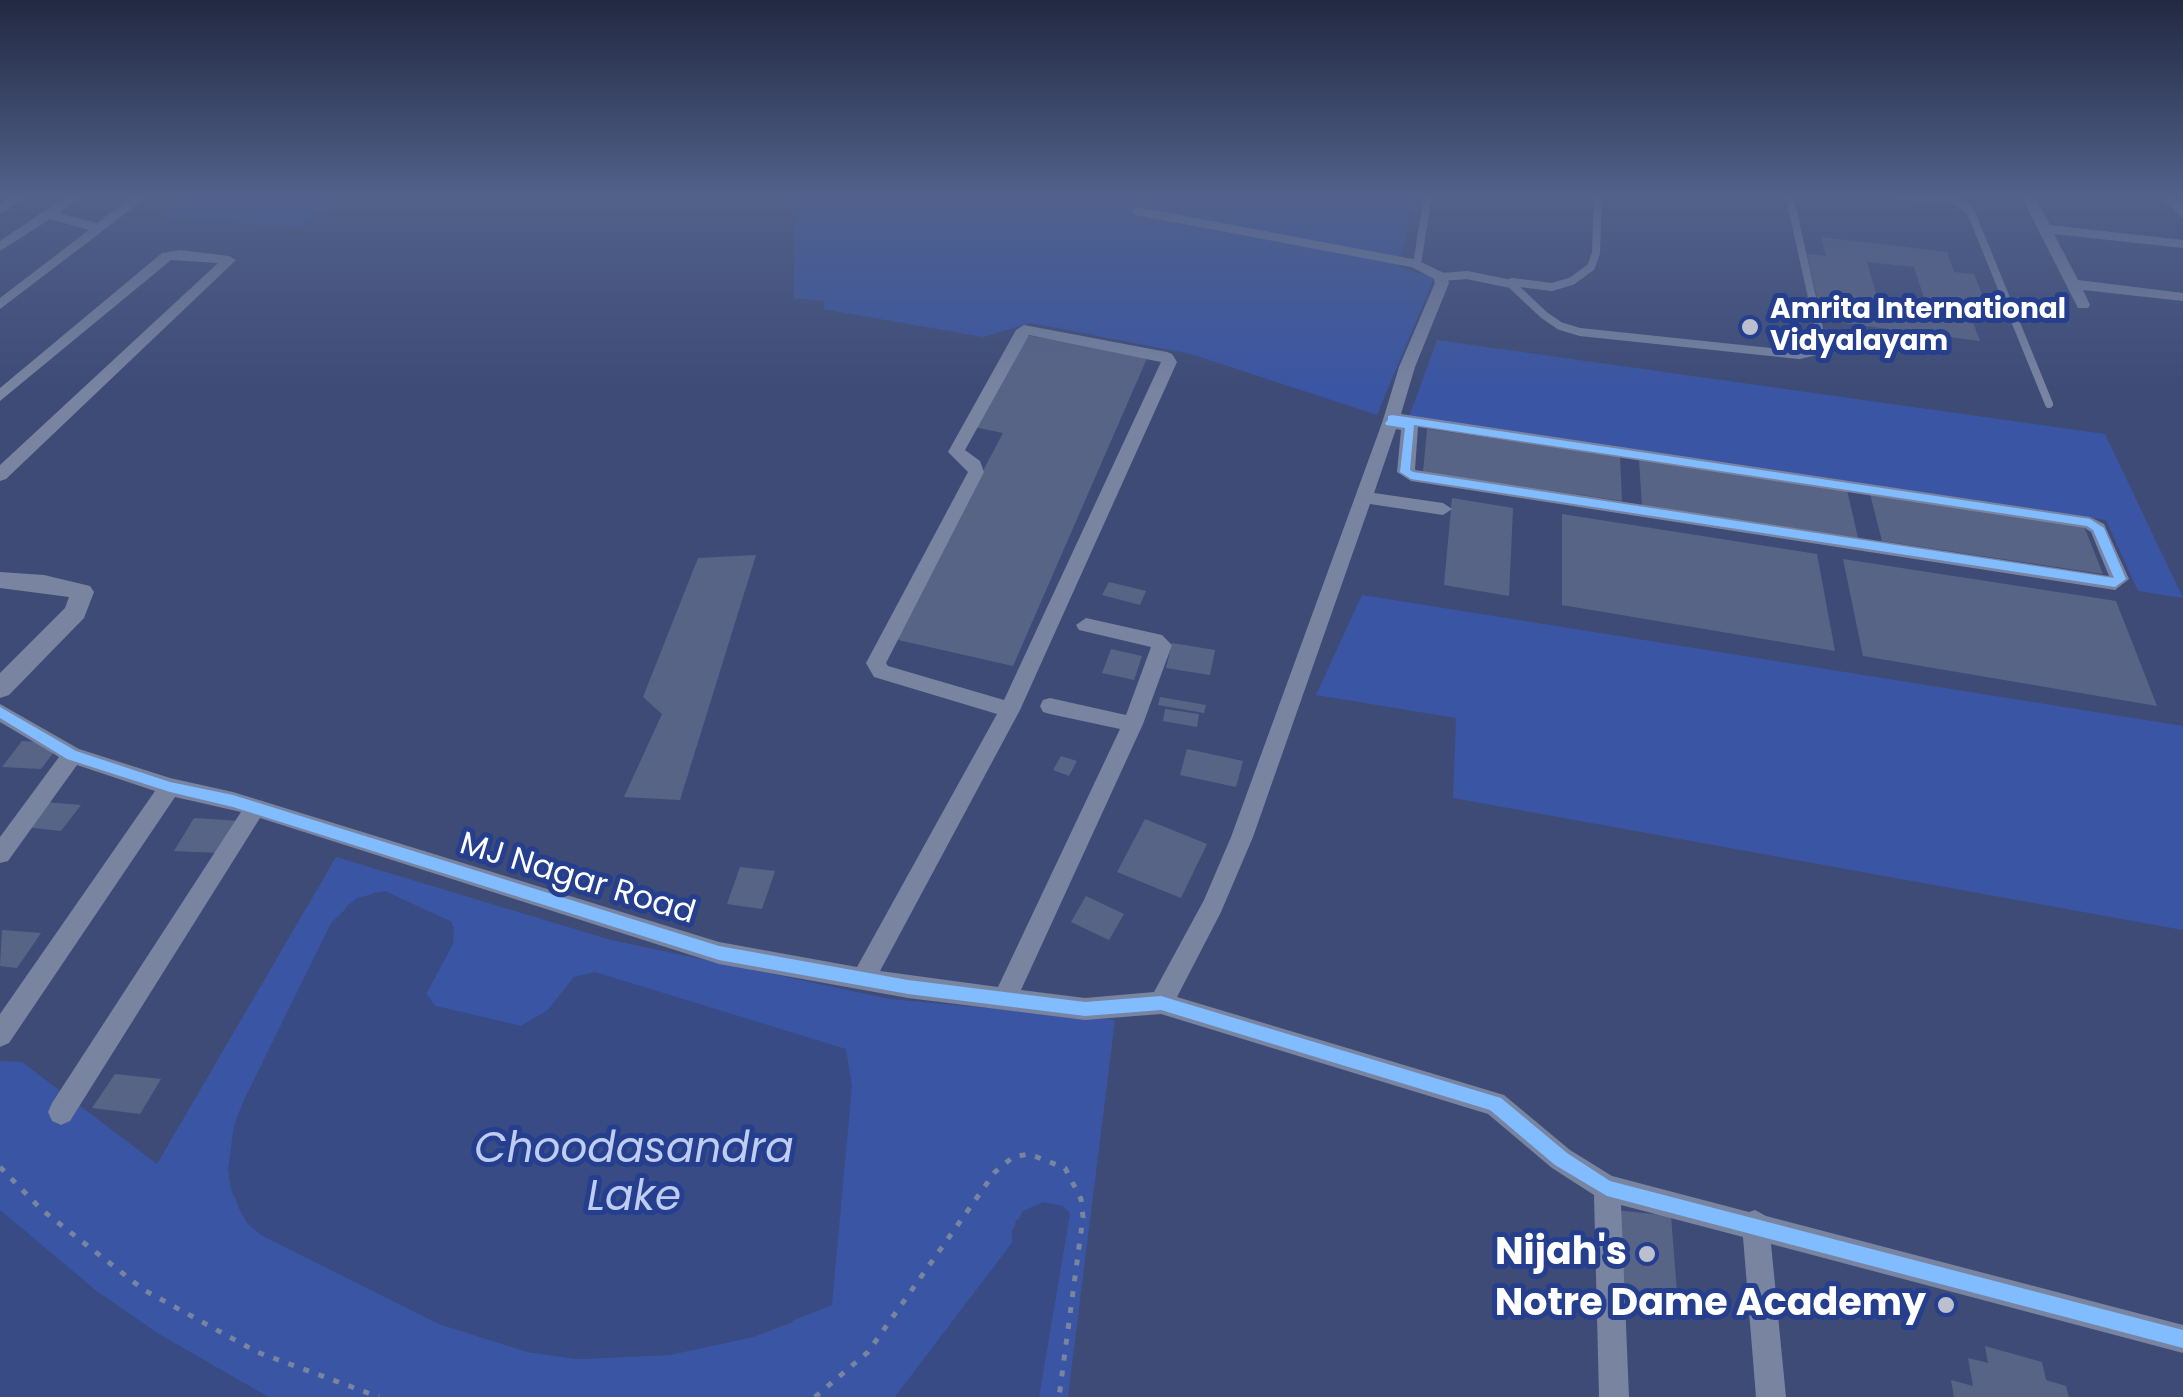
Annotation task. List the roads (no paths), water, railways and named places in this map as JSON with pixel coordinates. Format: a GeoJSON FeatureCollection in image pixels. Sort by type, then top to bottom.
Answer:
{"type":"FeatureCollection","features":[{"type":"Feature","properties":{"kind":"street"},"geometry":{"type":"LineString","coordinates":[[0,305],[58,259]]}},
{"type":"Feature","properties":{"kind":"street"},"geometry":{"type":"LineString","coordinates":[[0,396],[162,259]]}},
{"type":"Feature","properties":{"kind":"street"},"geometry":{"type":"LineString","coordinates":[[0,475],[229,260],[222,259]]}},
{"type":"Feature","properties":{"kind":"street"},"geometry":{"type":"LineString","coordinates":[[2059,259],[2083,305]]}},
{"type":"Feature","properties":{"kind":"street"},"geometry":{"type":"LineString","coordinates":[[1401,422],[2090,522],[2098,528],[2119,582],[1411,475],[1405,472],[1401,422],[1407,366],[1442,283],[1441,276],[1417,264]]}},
{"type":"Feature","properties":{"kind":"street"},"geometry":{"type":"LineString","coordinates":[[2072,284],[2183,297]]}},
{"type":"Feature","properties":{"kind":"street"},"geometry":{"type":"LineString","coordinates":[[863,979],[1010,710],[1161,380],[1169,362],[1167,357],[1024,330],[956,452],[974,465],[976,472],[876,662],[881,672],[1010,710]]}},
{"type":"Feature","properties":{"kind":"street"},"geometry":{"type":"LineString","coordinates":[[1401,422],[1364,497],[1242,837],[1213,905],[1161,1003],[1495,1104],[1561,1159],[1606,1188],[2183,1339]]}},
{"type":"Feature","properties":{"kind":"street"},"geometry":{"type":"LineString","coordinates":[[1364,497],[1444,509]]}},
{"type":"Feature","properties":{"kind":"street"},"geometry":{"type":"LineString","coordinates":[[0,580],[44,583],[82,592],[76,612],[0,688]]}},
{"type":"Feature","properties":{"kind":"street"},"geometry":{"type":"LineString","coordinates":[[1005,998],[1133,724],[1162,645],[1086,625]]}},
{"type":"Feature","properties":{"kind":"street"},"geometry":{"type":"LineString","coordinates":[[1050,706],[1133,724]]}},
{"type":"Feature","properties":{"kind":"street","name":"MJ Nagar Road"},"geometry":{"type":"LineString","coordinates":[[0,712],[72,755],[170,787],[255,808],[718,954],[863,979],[1085,1009],[1161,1003]]}},
{"type":"Feature","properties":{"kind":"street"},"geometry":{"type":"LineString","coordinates":[[0,854],[72,755]]}},
{"type":"Feature","properties":{"kind":"street"},"geometry":{"type":"LineString","coordinates":[[0,1036],[170,787]]}},
{"type":"Feature","properties":{"kind":"street"},"geometry":{"type":"LineString","coordinates":[[61,1112],[255,808]]}},
{"type":"Feature","properties":{"kind":"street"},"geometry":{"type":"LineString","coordinates":[[1606,1188],[1614,1397]]}},
{"type":"Feature","properties":{"kind":"street"},"geometry":{"type":"LineString","coordinates":[[1754,1224],[1770,1397]]}},
{"type":"Feature","properties":{"kind":"lane"},"geometry":{"type":"LineString","coordinates":[[1392,259],[1417,264],[1418,259]]}},
{"type":"Feature","properties":{"kind":"lane"},"geometry":{"type":"LineString","coordinates":[[1441,276],[1494,278],[1552,287],[1572,281],[1594,259]]}},
{"type":"Feature","properties":{"kind":"lane"},"geometry":{"type":"LineString","coordinates":[[1494,278],[1511,284],[1560,326],[1580,332],[1799,355],[1816,350],[1822,342],[1804,259]]}},
{"type":"Feature","properties":{"kind":"lane"},"geometry":{"type":"LineString","coordinates":[[1990,259],[2049,404]]}},
{"type":"Feature","properties":{"kind":"water","name":"Choodasandra Lake"},"geometry":{"type":"Polygon","coordinates":[[[385,891],[452,922],[453,944],[426,993],[435,1006],[521,1026],[548,1010],[574,977],[595,972],[846,1049],[852,1086],[832,1305],[752,1337],[669,1355],[577,1359],[528,1352],[439,1324],[261,1235],[247,1223],[231,1190],[228,1169],[234,1125],[243,1102],[331,923],[357,898],[385,891]]]}},
{"type":"Feature","properties":{"kind":"water"},"geometry":{"type":"Polygon","coordinates":[[[1043,1202],[1063,1206],[1070,1213],[1039,1397],[895,1397],[1012,1243],[1012,1231],[1023,1211],[1043,1202]]]}},
{"type":"Feature","properties":{"kind":"water"},"geometry":{"type":"Polygon","coordinates":[[[0,1210],[95,1290],[157,1333],[268,1397],[0,1397],[0,1210]]]}},
{"type":"Feature","properties":{"kind":"place","name":"Amrita International Vidyalayam"},"geometry":{"type":"Point","coordinates":[1750,327]}},
{"type":"Feature","properties":{"kind":"place","name":"Nijah's"},"geometry":{"type":"Point","coordinates":[1647,1254]}},
{"type":"Feature","properties":{"kind":"place","name":"Notre Dame Academy"},"geometry":{"type":"Point","coordinates":[1946,1305]}}]}
